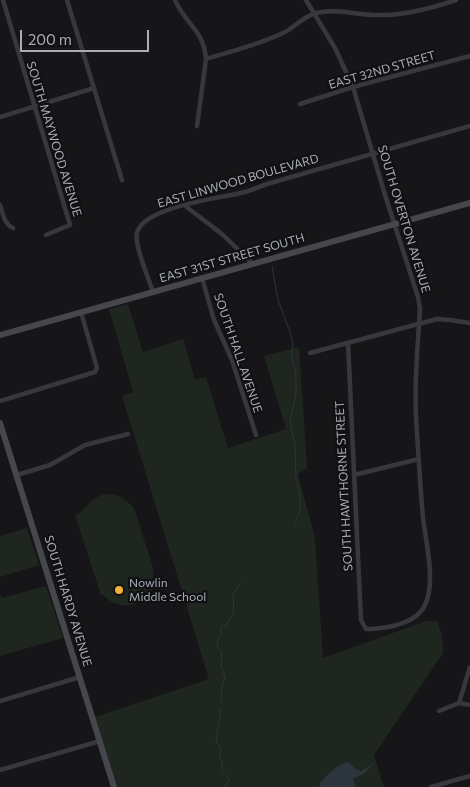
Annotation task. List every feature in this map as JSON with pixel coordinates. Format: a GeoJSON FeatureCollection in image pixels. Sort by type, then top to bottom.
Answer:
{"type":"FeatureCollection","features":[{"type":"Feature","properties":{"kind":"street","name":"SOUTH MAYWOOD AVENUE"},"geometry":{"type":"LineString","coordinates":[[3,0],[70,225],[46,235]]}},
{"type":"Feature","properties":{"kind":"street"},"geometry":{"type":"LineString","coordinates":[[67,0],[122,180]]}},
{"type":"Feature","properties":{"kind":"street"},"geometry":{"type":"LineString","coordinates":[[175,0],[183,15],[204,43],[206,59],[197,126]]}},
{"type":"Feature","properties":{"kind":"street","name":"SOUTH OVERTON AVENUE"},"geometry":{"type":"LineString","coordinates":[[306,0],[343,64],[353,88],[418,297],[419,324],[416,389],[419,459],[430,570],[428,598],[418,615],[407,621],[377,629],[365,628]]}},
{"type":"Feature","properties":{"kind":"street"},"geometry":{"type":"LineString","coordinates":[[206,59],[267,40],[285,32],[315,13],[392,14],[423,9],[456,0]]}},
{"type":"Feature","properties":{"kind":"street","name":"EAST 32ND STREET"},"geometry":{"type":"LineString","coordinates":[[300,104],[470,56]]}},
{"type":"Feature","properties":{"kind":"street"},"geometry":{"type":"LineString","coordinates":[[0,117],[94,88]]}},
{"type":"Feature","properties":{"kind":"street","name":"EAST LINWOOD BOULEVARD"},"geometry":{"type":"LineString","coordinates":[[153,292],[138,245],[137,233],[142,222],[147,218],[184,205],[243,192],[470,126]]}},
{"type":"Feature","properties":{"kind":"street","name":"EAST 31ST STREET SOUTH"},"geometry":{"type":"LineString","coordinates":[[0,335],[470,203]]}},
{"type":"Feature","properties":{"kind":"street"},"geometry":{"type":"LineString","coordinates":[[0,205],[5,222],[13,228]]}},
{"type":"Feature","properties":{"kind":"street"},"geometry":{"type":"LineString","coordinates":[[184,205],[222,234],[253,264]]}},
{"type":"Feature","properties":{"kind":"street","name":"SOUTH HALL AVENUE"},"geometry":{"type":"LineString","coordinates":[[202,278],[214,320],[232,360],[256,435]]}},
{"type":"Feature","properties":{"kind":"street"},"geometry":{"type":"LineString","coordinates":[[0,401],[95,372],[98,368],[81,312]]}},
{"type":"Feature","properties":{"kind":"street"},"geometry":{"type":"LineString","coordinates":[[310,353],[437,319],[470,323]]}},
{"type":"Feature","properties":{"kind":"street","name":"SOUTH HAWTHORNE STREET"},"geometry":{"type":"LineString","coordinates":[[348,343],[361,620],[365,628]]}},
{"type":"Feature","properties":{"kind":"street","name":"SOUTH HARDY AVENUE"},"geometry":{"type":"LineString","coordinates":[[0,423],[114,787]]}},
{"type":"Feature","properties":{"kind":"street"},"geometry":{"type":"LineString","coordinates":[[17,475],[50,465],[85,445],[128,434]]}},
{"type":"Feature","properties":{"kind":"street"},"geometry":{"type":"LineString","coordinates":[[354,475],[419,459]]}},
{"type":"Feature","properties":{"kind":"street"},"geometry":{"type":"LineString","coordinates":[[459,703],[470,667]]}},
{"type":"Feature","properties":{"kind":"street"},"geometry":{"type":"LineString","coordinates":[[0,701],[80,678]]}},
{"type":"Feature","properties":{"kind":"street"},"geometry":{"type":"LineString","coordinates":[[439,711],[459,703],[470,705]]}},
{"type":"Feature","properties":{"kind":"street"},"geometry":{"type":"LineString","coordinates":[[0,770],[100,741]]}},
{"type":"Feature","properties":{"kind":"street"},"geometry":{"type":"LineString","coordinates":[[431,787],[470,776]]}},
{"type":"Feature","properties":{"kind":"shaded area"},"geometry":{"type":"Polygon","coordinates":[[[128,304],[143,352],[183,339],[195,380],[206,377],[228,448],[286,429],[264,356],[299,347],[307,468],[298,474],[315,538],[323,658],[426,621],[437,621],[442,635],[443,653],[374,755],[384,787],[117,787],[95,717],[209,679],[122,396],[133,392],[109,309],[128,304]]]}},
{"type":"Feature","properties":{"kind":"shaded area"},"geometry":{"type":"Polygon","coordinates":[[[102,495],[119,496],[133,507],[153,568],[153,587],[149,595],[142,601],[131,605],[115,603],[101,595],[75,515],[102,495]]]}},
{"type":"Feature","properties":{"kind":"shaded area"},"geometry":{"type":"Polygon","coordinates":[[[27,528],[39,565],[0,577],[0,536],[27,528]]]}},
{"type":"Feature","properties":{"kind":"shaded area"},"geometry":{"type":"Polygon","coordinates":[[[46,586],[63,638],[0,656],[0,594],[2,598],[46,586]]]}},
{"type":"Feature","properties":{"kind":"shaded area"},"geometry":{"type":"Polygon","coordinates":[[[349,762],[355,769],[361,771],[374,763],[365,773],[353,779],[356,787],[319,787],[320,783],[333,770],[349,762]]]}},
{"type":"Feature","properties":{"kind":"waterway"},"geometry":{"type":"LineString","coordinates":[[272,266],[278,300],[293,344],[291,354],[296,374],[296,394],[290,421],[295,446],[296,478],[300,493],[300,510],[295,524]]}},
{"type":"Feature","properties":{"kind":"waterway"},"geometry":{"type":"LineString","coordinates":[[221,703],[225,677],[221,665],[222,653],[217,641],[221,633],[221,627],[225,626],[234,613],[233,594],[241,582]]}},
{"type":"Feature","properties":{"kind":"waterway"},"geometry":{"type":"LineString","coordinates":[[221,708],[216,741],[221,748],[219,756],[223,764],[222,772],[229,780],[225,787]]}},
{"type":"Feature","properties":{"kind":"place","name":"Nowlin Middle School"},"geometry":{"type":"Point","coordinates":[119,590]}}]}
